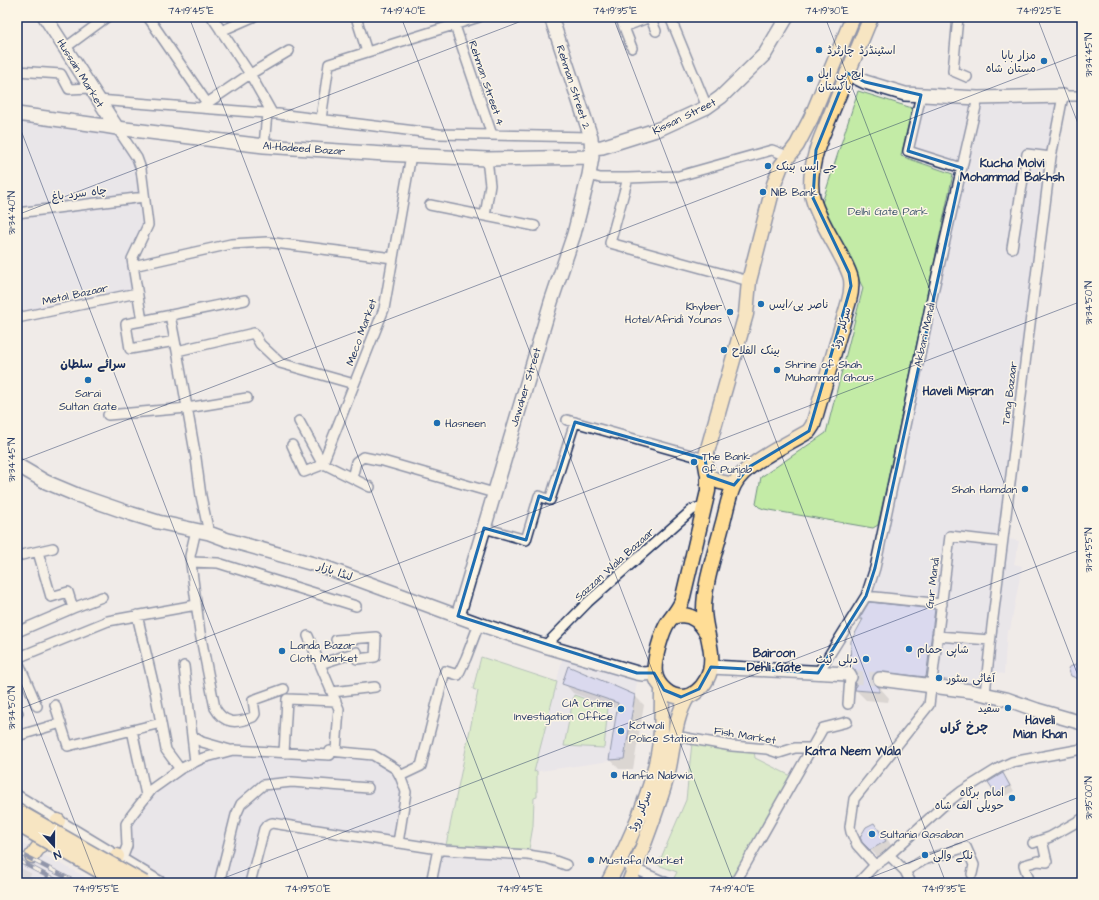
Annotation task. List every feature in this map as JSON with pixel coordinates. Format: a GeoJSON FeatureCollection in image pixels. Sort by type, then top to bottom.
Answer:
{"type":"FeatureCollection","features":[{"type":"Feature","properties":{"kind":"main road"},"geometry":{"type":"LineString","coordinates":[[655,673],[655,662],[663,636],[669,621],[682,601],[708,491],[708,476],[705,459],[746,314],[749,281],[774,184],[778,172],[797,145],[819,102],[853,17]]}},
{"type":"Feature","properties":{"kind":"main road","name":"سرکلر روڈ"},"geometry":{"type":"LineString","coordinates":[[629,883],[659,804],[669,769],[679,713],[688,696],[696,692],[703,685],[708,677],[711,667],[711,652],[704,613],[705,597],[734,485],[749,467],[809,431],[813,426],[849,301],[851,286],[849,273],[812,198],[812,173],[816,150],[871,17]]}},
{"type":"Feature","properties":{"kind":"main road"},"geometry":{"type":"LineString","coordinates":[[797,145],[808,146],[816,150]]}},
{"type":"Feature","properties":{"kind":"main road"},"geometry":{"type":"LineString","coordinates":[[708,476],[720,482],[734,485]]}},
{"type":"Feature","properties":{"kind":"main road","name":"سرکلر روڈ"},"geometry":{"type":"LineString","coordinates":[[673,617],[678,615],[686,615],[694,618],[702,626],[708,636]]}},
{"type":"Feature","properties":{"kind":"main road","name":"سرکلر روڈ"},"geometry":{"type":"LineString","coordinates":[[608,883],[619,862],[644,801],[656,762],[661,732],[662,687],[655,673]]}},
{"type":"Feature","properties":{"kind":"main road"},"geometry":{"type":"LineString","coordinates":[[662,687],[673,696],[688,696]]}},
{"type":"Feature","properties":{"kind":"main road"},"geometry":{"type":"LineString","coordinates":[[17,811],[144,883]]}},
{"type":"Feature","properties":{"kind":"main road"},"geometry":{"type":"LineString","coordinates":[[32,856],[58,821]]}},
{"type":"Feature","properties":{"kind":"main road"},"geometry":{"type":"LineString","coordinates":[[17,824],[121,883]]}},
{"type":"Feature","properties":{"kind":"main road"},"geometry":{"type":"LineString","coordinates":[[107,882],[120,857]]}},
{"type":"Feature","properties":{"kind":"street","name":"Hussain Market"},"geometry":{"type":"LineString","coordinates":[[46,17],[117,128]]}},
{"type":"Feature","properties":{"kind":"street"},"geometry":{"type":"LineString","coordinates":[[65,48],[107,17]]}},
{"type":"Feature","properties":{"kind":"street"},"geometry":{"type":"LineString","coordinates":[[148,17],[203,105]]}},
{"type":"Feature","properties":{"kind":"street"},"geometry":{"type":"LineString","coordinates":[[212,17],[250,74],[270,113],[264,146]]}},
{"type":"Feature","properties":{"kind":"street"},"geometry":{"type":"LineString","coordinates":[[221,31],[253,17]]}},
{"type":"Feature","properties":{"kind":"street"},"geometry":{"type":"LineString","coordinates":[[356,17],[368,52]]}},
{"type":"Feature","properties":{"kind":"street"},"geometry":{"type":"LineString","coordinates":[[321,119],[329,64],[368,52],[453,21],[479,17]]}},
{"type":"Feature","properties":{"kind":"street","name":"Rehman Street 2"},"geometry":{"type":"LineString","coordinates":[[551,17],[592,148]]}},
{"type":"Feature","properties":{"kind":"street"},"geometry":{"type":"LineString","coordinates":[[620,17],[632,48]]}},
{"type":"Feature","properties":{"kind":"street"},"geometry":{"type":"LineString","coordinates":[[624,27],[650,17],[656,31]]}},
{"type":"Feature","properties":{"kind":"street"},"geometry":{"type":"LineString","coordinates":[[670,17],[707,107]]}},
{"type":"Feature","properties":{"kind":"street","name":"Kissan Street"},"geometry":{"type":"LineString","coordinates":[[592,148],[602,147],[660,129],[707,107],[721,97],[765,54],[787,17]]}},
{"type":"Feature","properties":{"kind":"street"},"geometry":{"type":"LineString","coordinates":[[958,17],[953,71],[967,77]]}},
{"type":"Feature","properties":{"kind":"street","name":"Rehman Street 4"},"geometry":{"type":"LineString","coordinates":[[453,21],[492,135]]}},
{"type":"Feature","properties":{"kind":"street"},"geometry":{"type":"LineString","coordinates":[[203,105],[288,51]]}},
{"type":"Feature","properties":{"kind":"street"},"geometry":{"type":"LineString","coordinates":[[17,71],[61,74],[69,89],[90,88]]}},
{"type":"Feature","properties":{"kind":"street"},"geometry":{"type":"LineString","coordinates":[[847,73],[865,82],[905,94],[978,98],[1082,96]]}},
{"type":"Feature","properties":{"kind":"street"},"geometry":{"type":"LineString","coordinates":[[921,95],[908,151],[962,168]]}},
{"type":"Feature","properties":{"kind":"street","name":"Tang Bazaar"},"geometry":{"type":"LineString","coordinates":[[985,694],[990,640],[1030,317],[1051,157],[1063,96]]}},
{"type":"Feature","properties":{"kind":"street","name":"Akbari Mandi"},"geometry":{"type":"LineString","coordinates":[[818,673],[866,596],[875,568],[934,288],[978,98]]}},
{"type":"Feature","properties":{"kind":"street"},"geometry":{"type":"LineString","coordinates":[[98,100],[203,105],[438,134],[492,135],[592,148]]}},
{"type":"Feature","properties":{"kind":"street","name":"Al-Hadeed Bazar"},"geometry":{"type":"LineString","coordinates":[[17,114],[264,146],[411,155],[487,159],[592,148]]}},
{"type":"Feature","properties":{"kind":"street"},"geometry":{"type":"LineString","coordinates":[[117,128],[137,158],[141,169],[148,225],[132,259],[142,321]]}},
{"type":"Feature","properties":{"kind":"street","name":"Jawaher Street"},"geometry":{"type":"LineString","coordinates":[[458,616],[551,302],[574,234],[589,175],[592,148]]}},
{"type":"Feature","properties":{"kind":"street"},"geometry":{"type":"LineString","coordinates":[[589,175],[600,178],[679,176],[772,150],[788,156]]}},
{"type":"Feature","properties":{"kind":"street"},"geometry":{"type":"LineString","coordinates":[[1012,248],[1027,154],[1051,157]]}},
{"type":"Feature","properties":{"kind":"street","name":"Meco Market"},"geometry":{"type":"LineString","coordinates":[[322,463],[384,309],[411,155]]}},
{"type":"Feature","properties":{"kind":"street"},"geometry":{"type":"LineString","coordinates":[[485,216],[490,185],[487,159]]}},
{"type":"Feature","properties":{"kind":"street"},"geometry":{"type":"LineString","coordinates":[[628,178],[610,243],[749,281]]}},
{"type":"Feature","properties":{"kind":"street","name":"چاہ سرد باغ"},"geometry":{"type":"LineString","coordinates":[[17,213],[144,197]]}},
{"type":"Feature","properties":{"kind":"street"},"geometry":{"type":"LineString","coordinates":[[430,205],[535,226]]}},
{"type":"Feature","properties":{"kind":"street"},"geometry":{"type":"LineString","coordinates":[[133,266],[231,244],[267,242],[393,258]]}},
{"type":"Feature","properties":{"kind":"street","name":"Metal Bazaar"},"geometry":{"type":"LineString","coordinates":[[17,318],[137,292]]}},
{"type":"Feature","properties":{"kind":"street"},"geometry":{"type":"LineString","coordinates":[[175,341],[130,349],[126,324],[245,300]]}},
{"type":"Feature","properties":{"kind":"street"},"geometry":{"type":"LineString","coordinates":[[170,315],[201,496],[209,533]]}},
{"type":"Feature","properties":{"kind":"street"},"geometry":{"type":"LineString","coordinates":[[177,351],[254,333],[260,344],[280,363],[354,384]]}},
{"type":"Feature","properties":{"kind":"street"},"geometry":{"type":"LineString","coordinates":[[108,415],[187,408],[247,398]]}},
{"type":"Feature","properties":{"kind":"street"},"geometry":{"type":"LineString","coordinates":[[299,421],[322,463],[370,487]]}},
{"type":"Feature","properties":{"kind":"street"},"geometry":{"type":"LineString","coordinates":[[484,528],[526,540],[539,496],[550,500],[571,421],[705,459]]}},
{"type":"Feature","properties":{"kind":"street"},"geometry":{"type":"LineString","coordinates":[[292,445],[304,472],[322,463]]}},
{"type":"Feature","properties":{"kind":"street"},"geometry":{"type":"LineString","coordinates":[[352,478],[356,462],[363,457],[494,493]]}},
{"type":"Feature","properties":{"kind":"street","name":"لنڈا بازار"},"geometry":{"type":"LineString","coordinates":[[17,465],[46,482],[77,495],[158,522],[209,533],[228,540],[324,566],[479,624],[637,674],[655,673]]}},
{"type":"Feature","properties":{"kind":"street","name":"Sazzan Wala Bazaar"},"geometry":{"type":"LineString","coordinates":[[545,646],[588,602],[692,510],[696,508],[704,509]]}},
{"type":"Feature","properties":{"kind":"street"},"geometry":{"type":"LineString","coordinates":[[196,530],[190,556],[200,633],[210,687],[215,708],[219,716],[226,720],[237,721],[253,717],[255,714],[253,700],[284,689]]}},
{"type":"Feature","properties":{"kind":"street","name":"Gur Mandi"},"geometry":{"type":"LineString","coordinates":[[875,865],[857,845],[851,832],[850,826],[854,799],[928,705],[950,536],[1002,542]]}},
{"type":"Feature","properties":{"kind":"street"},"geometry":{"type":"LineString","coordinates":[[17,556],[53,548]]}},
{"type":"Feature","properties":{"kind":"street"},"geometry":{"type":"LineString","coordinates":[[38,552],[51,597],[68,592],[73,608]]}},
{"type":"Feature","properties":{"kind":"street"},"geometry":{"type":"LineString","coordinates":[[191,562],[218,563],[356,606]]}},
{"type":"Feature","properties":{"kind":"street"},"geometry":{"type":"LineString","coordinates":[[866,596],[942,604]]}},
{"type":"Feature","properties":{"kind":"street"},"geometry":{"type":"LineString","coordinates":[[17,632],[102,597]]}},
{"type":"Feature","properties":{"kind":"street"},"geometry":{"type":"LineString","coordinates":[[37,706],[17,659],[108,621],[196,604]]}},
{"type":"Feature","properties":{"kind":"street"},"geometry":{"type":"LineString","coordinates":[[137,615],[156,691],[166,750],[180,769]]}},
{"type":"Feature","properties":{"kind":"street"},"geometry":{"type":"LineString","coordinates":[[400,776],[420,766],[445,672],[458,674],[479,624]]}},
{"type":"Feature","properties":{"kind":"street"},"geometry":{"type":"LineString","coordinates":[[308,636],[339,709],[336,751]]}},
{"type":"Feature","properties":{"kind":"street"},"geometry":{"type":"LineString","coordinates":[[937,636],[990,640]]}},
{"type":"Feature","properties":{"kind":"street"},"geometry":{"type":"LineString","coordinates":[[320,664],[357,652],[357,659],[375,657],[376,637],[336,640]]}},
{"type":"Feature","properties":{"kind":"street"},"geometry":{"type":"LineString","coordinates":[[184,666],[195,762]]}},
{"type":"Feature","properties":{"kind":"street"},"geometry":{"type":"LineString","coordinates":[[711,667],[848,674],[850,677],[848,704]]}},
{"type":"Feature","properties":{"kind":"street"},"geometry":{"type":"LineString","coordinates":[[880,679],[931,685],[985,694],[1006,699],[1082,723]]}},
{"type":"Feature","properties":{"kind":"street"},"geometry":{"type":"LineString","coordinates":[[284,753],[287,699],[334,697],[375,687]]}},
{"type":"Feature","properties":{"kind":"street"},"geometry":{"type":"LineString","coordinates":[[55,705],[68,746],[161,723]]}},
{"type":"Feature","properties":{"kind":"street"},"geometry":{"type":"LineString","coordinates":[[735,883],[823,728],[847,722]]}},
{"type":"Feature","properties":{"kind":"street"},"geometry":{"type":"LineString","coordinates":[[17,736],[61,723]]}},
{"type":"Feature","properties":{"kind":"street"},"geometry":{"type":"LineString","coordinates":[[132,730],[146,795]]}},
{"type":"Feature","properties":{"kind":"street"},"geometry":{"type":"LineString","coordinates":[[192,736],[202,742],[232,751],[330,755],[330,751],[336,751],[373,755],[396,769],[406,792],[398,843]]}},
{"type":"Feature","properties":{"kind":"street","name":"Fish Market"},"geometry":{"type":"LineString","coordinates":[[675,736],[732,746],[767,749],[779,753],[795,748],[812,748]]}},
{"type":"Feature","properties":{"kind":"street"},"geometry":{"type":"LineString","coordinates":[[858,883],[875,865],[889,855],[944,805],[962,791],[999,768],[1012,762],[1082,749]]}},
{"type":"Feature","properties":{"kind":"street"},"geometry":{"type":"LineString","coordinates":[[120,857],[127,846],[126,824],[146,795],[152,789],[180,769],[203,758],[232,751]]}},
{"type":"Feature","properties":{"kind":"street"},"geometry":{"type":"LineString","coordinates":[[219,883],[238,809],[241,804],[263,785],[292,782],[368,788]]}},
{"type":"Feature","properties":{"kind":"street"},"geometry":{"type":"LineString","coordinates":[[17,795],[163,883]]}},
{"type":"Feature","properties":{"kind":"street"},"geometry":{"type":"LineString","coordinates":[[1030,883],[1024,865],[1038,861],[1047,862],[1038,841],[1050,837],[1082,818]]}},
{"type":"Feature","properties":{"kind":"street"},"geometry":{"type":"LineString","coordinates":[[250,883],[264,829],[267,825],[272,823],[438,849],[528,855],[547,858],[566,865]]}},
{"type":"Feature","properties":{"kind":"street"},"geometry":{"type":"LineString","coordinates":[[17,831],[107,882]]}},
{"type":"Feature","properties":{"kind":"street"},"geometry":{"type":"LineString","coordinates":[[905,871],[924,860],[966,847],[974,865],[972,874]]}},
{"type":"Feature","properties":{"kind":"street"},"geometry":{"type":"LineString","coordinates":[[431,883],[438,849]]}},
{"type":"Feature","properties":{"kind":"street"},"geometry":{"type":"LineString","coordinates":[[889,855],[905,871],[911,883]]}},
{"type":"Feature","properties":{"kind":"street"},"geometry":{"type":"LineString","coordinates":[[619,862],[667,883]]}},
{"type":"Feature","properties":{"kind":"street"},"geometry":{"type":"LineString","coordinates":[[125,883],[136,867]]}},
{"type":"Feature","properties":{"kind":"highlighted area"},"geometry":{"type":"Polygon","coordinates":[[[847,73],[865,82],[921,95],[908,151],[962,168],[875,568],[866,596],[818,673],[711,667],[699,689],[681,697],[664,690],[654,673],[637,673],[458,616],[484,528],[526,540],[539,496],[550,500],[575,422],[705,459],[708,476],[734,485],[749,467],[809,431],[851,286],[849,273],[813,198],[816,150],[847,73]]]}},
{"type":"Feature","properties":{"kind":"shaded area"},"geometry":{"type":"Polygon","coordinates":[[[921,95],[1063,96],[1005,538],[1019,541],[1014,564],[1022,566],[1010,630],[1007,630],[1004,674],[988,671],[985,694],[931,685],[942,604],[866,596],[962,168],[908,151],[921,95]]]}},
{"type":"Feature","properties":{"kind":"shaded area"},"geometry":{"type":"Polygon","coordinates":[[[17,115],[117,128],[135,155],[148,225],[134,254],[137,293],[17,319],[17,115]]]}},
{"type":"Feature","properties":{"kind":"shaded area","name":"Kotwali Police Station"},"geometry":{"type":"Polygon","coordinates":[[[564,653],[638,676],[624,759],[533,772],[564,653]]]}},
{"type":"Feature","properties":{"kind":"shaded area"},"geometry":{"type":"Polygon","coordinates":[[[232,751],[373,755],[396,769],[406,792],[398,843],[267,825],[250,883],[150,883],[127,872],[126,824],[131,816],[177,771],[232,751]]]}},
{"type":"Feature","properties":{"kind":"shaded area"},"geometry":{"type":"Polygon","coordinates":[[[17,841],[97,883],[17,883],[17,841]]]}},
{"type":"Feature","properties":{"kind":"shaded area"},"geometry":{"type":"Polygon","coordinates":[[[438,849],[519,854],[516,878],[519,880],[518,883],[432,883],[438,849]]]}},
{"type":"Feature","properties":{"kind":"green space","name":"Delhi Gate Park"},"geometry":{"type":"Polygon","coordinates":[[[858,91],[912,108],[901,156],[953,174],[878,525],[873,528],[764,509],[756,504],[761,477],[826,433],[863,288],[822,203],[858,91]]]}},
{"type":"Feature","properties":{"kind":"green space"},"geometry":{"type":"Polygon","coordinates":[[[481,657],[557,682],[534,772],[537,771],[537,797],[534,798],[533,826],[528,855],[445,850],[478,691],[473,689],[481,657]]]}},
{"type":"Feature","properties":{"kind":"green space"},"geometry":{"type":"Polygon","coordinates":[[[574,695],[608,707],[604,748],[564,746],[574,695]]]}},
{"type":"Feature","properties":{"kind":"green space"},"geometry":{"type":"Polygon","coordinates":[[[692,743],[754,750],[755,758],[795,778],[734,883],[680,883],[673,880],[677,872],[658,865],[686,800],[692,743]]]}},
{"type":"Feature","properties":{"kind":"building","name":"شاہی حمام"},"geometry":{"type":"Polygon","coordinates":[[[869,602],[935,609],[926,677],[877,672],[873,674],[872,678],[875,685],[879,687],[879,692],[855,690],[858,676],[855,670],[850,667],[851,641],[863,619],[859,619],[869,602]]]}},
{"type":"Feature","properties":{"kind":"building"},"geometry":{"type":"Polygon","coordinates":[[[1082,661],[1082,680],[1071,676],[1068,668],[1082,661]]]}},
{"type":"Feature","properties":{"kind":"building","name":"Kotwali Police Station"},"geometry":{"type":"Polygon","coordinates":[[[568,666],[635,695],[624,759],[609,760],[618,703],[562,684],[568,666]]]}},
{"type":"Feature","properties":{"kind":"building"},"geometry":{"type":"Polygon","coordinates":[[[1003,773],[1010,786],[996,794],[988,782],[1003,773]]]}},
{"type":"Feature","properties":{"kind":"building","name":"Sultania Qasaban"},"geometry":{"type":"Polygon","coordinates":[[[874,823],[886,841],[870,850],[862,842],[860,837],[866,827],[874,823]]]}},
{"type":"Feature","properties":{"kind":"tunnel"},"geometry":{"type":"LineString","coordinates":[[850,677],[880,679]]}},
{"type":"Feature","properties":{"kind":"tunnel"},"geometry":{"type":"LineString","coordinates":[[19,883],[32,856]]}},
{"type":"Feature","properties":{"kind":"railway"},"geometry":{"type":"LineString","coordinates":[[17,852],[77,883]]}},
{"type":"Feature","properties":{"kind":"railway"},"geometry":{"type":"LineString","coordinates":[[17,860],[61,883]]}},
{"type":"Feature","properties":{"kind":"place","name":"اسٹینڈرڈ چارٹرڈ"},"geometry":{"type":"Point","coordinates":[819,50]}},
{"type":"Feature","properties":{"kind":"place","name":"مزار بابا مستان شاہ"},"geometry":{"type":"Point","coordinates":[1044,61]}},
{"type":"Feature","properties":{"kind":"place","name":"ایچ بی ایل پاکستان"},"geometry":{"type":"Point","coordinates":[810,79]}},
{"type":"Feature","properties":{"kind":"place","name":"جے ایس بینک"},"geometry":{"type":"Point","coordinates":[768,166]}},
{"type":"Feature","properties":{"kind":"place","name":"NIB Bank"},"geometry":{"type":"Point","coordinates":[763,192]}},
{"type":"Feature","properties":{"kind":"place","name":"ناصر پی/ایس"},"geometry":{"type":"Point","coordinates":[761,304]}},
{"type":"Feature","properties":{"kind":"place","name":"Khyber Hotel/Afridi Younas"},"geometry":{"type":"Point","coordinates":[730,312]}},
{"type":"Feature","properties":{"kind":"place","name":"بینک الفلاح"},"geometry":{"type":"Point","coordinates":[724,350]}},
{"type":"Feature","properties":{"kind":"place","name":"Shrine of Shah Muhammad Ghous"},"geometry":{"type":"Point","coordinates":[777,370]}},
{"type":"Feature","properties":{"kind":"place","name":"Sarai Sultan Gate"},"geometry":{"type":"Point","coordinates":[88,380]}},
{"type":"Feature","properties":{"kind":"place","name":"Hasneen"},"geometry":{"type":"Point","coordinates":[437,423]}},
{"type":"Feature","properties":{"kind":"place","name":"The Bank Of Punjab"},"geometry":{"type":"Point","coordinates":[694,462]}},
{"type":"Feature","properties":{"kind":"place","name":"Shah Hamdan"},"geometry":{"type":"Point","coordinates":[1025,489]}},
{"type":"Feature","properties":{"kind":"place","name":"شاہی حمام"},"geometry":{"type":"Point","coordinates":[909,649]}},
{"type":"Feature","properties":{"kind":"place","name":"Landa Bazar Cloth Market"},"geometry":{"type":"Point","coordinates":[282,651]}},
{"type":"Feature","properties":{"kind":"place","name":"دہلی گیٹ"},"geometry":{"type":"Point","coordinates":[866,659]}},
{"type":"Feature","properties":{"kind":"place","name":"آغاٹی سٹور"},"geometry":{"type":"Point","coordinates":[939,678]}},
{"type":"Feature","properties":{"kind":"place","name":"سفید"},"geometry":{"type":"Point","coordinates":[1008,708]}},
{"type":"Feature","properties":{"kind":"place","name":"CIA Crime Investigation Office"},"geometry":{"type":"Point","coordinates":[621,709]}},
{"type":"Feature","properties":{"kind":"place","name":"Kotwali Police Station"},"geometry":{"type":"Point","coordinates":[621,731]}},
{"type":"Feature","properties":{"kind":"place","name":"Hanfia Nabwia"},"geometry":{"type":"Point","coordinates":[614,775]}},
{"type":"Feature","properties":{"kind":"place","name":"امام برگاہ حویلی الف شاہ"},"geometry":{"type":"Point","coordinates":[1012,798]}},
{"type":"Feature","properties":{"kind":"place","name":"Sultania Qasaban"},"geometry":{"type":"Point","coordinates":[872,834]}},
{"type":"Feature","properties":{"kind":"place","name":"نلکے والی"},"geometry":{"type":"Point","coordinates":[925,855]}},
{"type":"Feature","properties":{"kind":"place","name":"Mustafa Market"},"geometry":{"type":"Point","coordinates":[591,860]}},
{"type":"Feature","properties":{"kind":"district","name":"Kucha Molvi Mohammad Bakhsh"},"geometry":{"type":"Point","coordinates":[1012,170]}},
{"type":"Feature","properties":{"kind":"district","name":"سرائے سلطان"},"geometry":{"type":"Point","coordinates":[93,364]}},
{"type":"Feature","properties":{"kind":"district","name":"Haveli Misran"},"geometry":{"type":"Point","coordinates":[958,391]}},
{"type":"Feature","properties":{"kind":"district","name":"Bairoon Dehli Gate"},"geometry":{"type":"Point","coordinates":[774,660]}},
{"type":"Feature","properties":{"kind":"district","name":"چرخ گراں"},"geometry":{"type":"Point","coordinates":[964,727]}},
{"type":"Feature","properties":{"kind":"district","name":"Haveli Mian Khan"},"geometry":{"type":"Point","coordinates":[1040,727]}},
{"type":"Feature","properties":{"kind":"district","name":"Katra Neem Wala"},"geometry":{"type":"Point","coordinates":[853,751]}}]}
